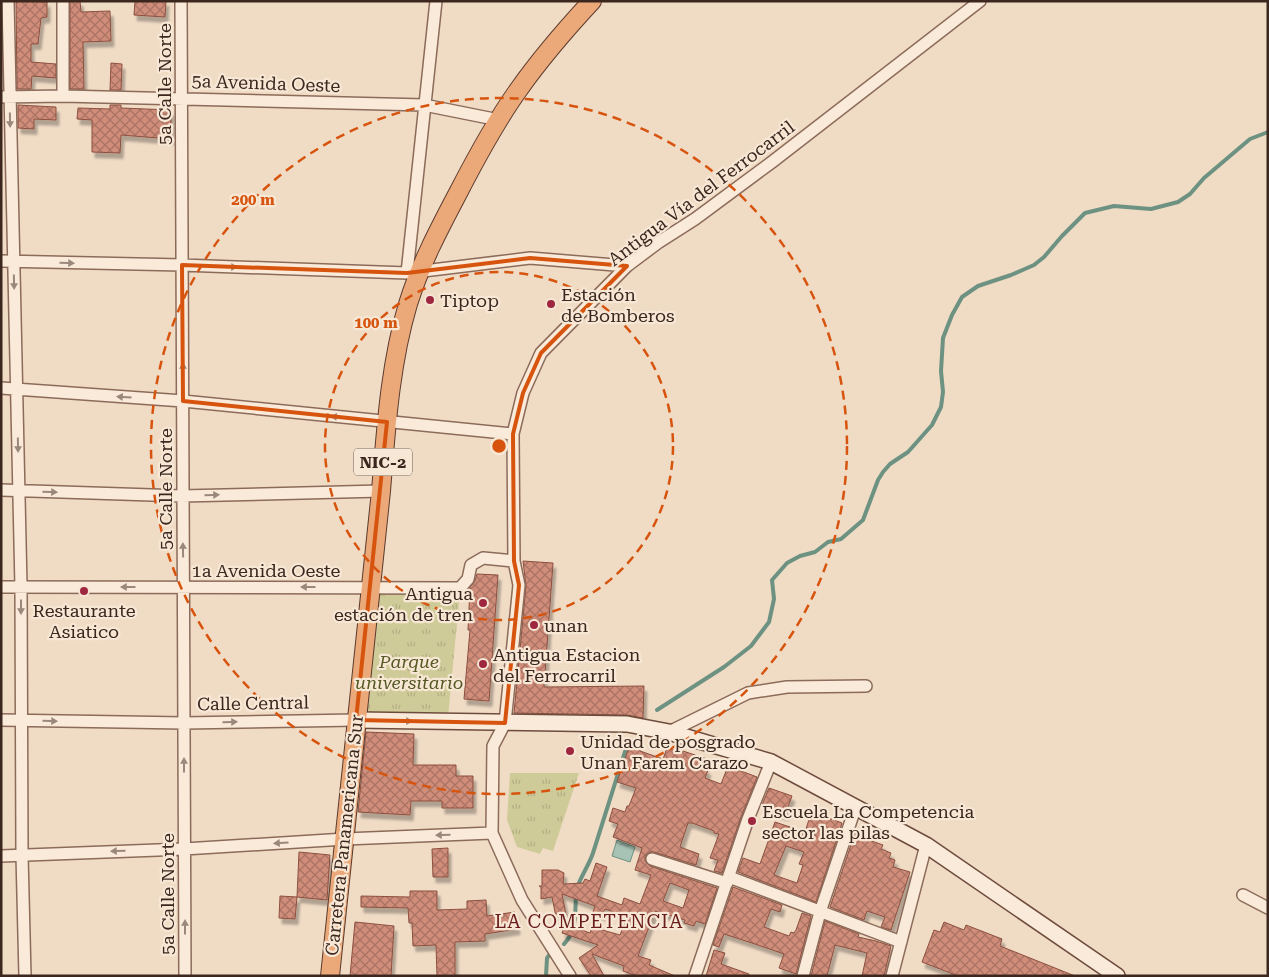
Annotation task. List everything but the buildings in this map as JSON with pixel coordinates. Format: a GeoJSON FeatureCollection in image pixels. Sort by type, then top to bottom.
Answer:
{"type":"FeatureCollection","features":[{"type":"Feature","properties":{"kind":"highway","name":"Carretera Panamericana Sur"},"geometry":{"type":"LineString","coordinates":[[330,976],[381,491],[386,422],[398,345],[408,304],[413,272],[518,90],[542,58],[592,1]]}},
{"type":"Feature","properties":{"kind":"main road","name":"Calle Central"},"geometry":{"type":"LineString","coordinates":[[356,720],[627,724],[669,732],[771,762],[926,845],[1117,976]]}},
{"type":"Feature","properties":{"kind":"street"},"geometry":{"type":"LineString","coordinates":[[8,1],[5,97],[14,262],[17,389],[25,976]]}},
{"type":"Feature","properties":{"kind":"street"},"geometry":{"type":"LineString","coordinates":[[62,1],[63,96]]}},
{"type":"Feature","properties":{"kind":"street","name":"5a Calle Norte"},"geometry":{"type":"LineString","coordinates":[[181,1],[185,976]]}},
{"type":"Feature","properties":{"kind":"street"},"geometry":{"type":"LineString","coordinates":[[413,272],[424,105],[436,1]]}},
{"type":"Feature","properties":{"kind":"street","name":"Antigua Vía del Ferrocarril"},"geometry":{"type":"LineString","coordinates":[[570,976],[522,900],[492,833],[493,746],[505,723],[519,585],[514,561],[513,434],[523,393],[541,353],[627,266],[772,162],[980,1]]}},
{"type":"Feature","properties":{"kind":"street","name":"5a Avenida Oeste"},"geometry":{"type":"LineString","coordinates":[[5,97],[63,96],[424,105],[499,120]]}},
{"type":"Feature","properties":{"kind":"street"},"geometry":{"type":"LineString","coordinates":[[1,261],[413,272],[530,258],[627,266]]}},
{"type":"Feature","properties":{"kind":"street"},"geometry":{"type":"LineString","coordinates":[[1,388],[183,401],[513,434]]}},
{"type":"Feature","properties":{"kind":"street"},"geometry":{"type":"LineString","coordinates":[[1,490],[182,496],[381,491]]}},
{"type":"Feature","properties":{"kind":"street","name":"1a Avenida Oeste"},"geometry":{"type":"LineString","coordinates":[[1,586],[460,588],[468,579],[470,565],[483,558],[514,561]]}},
{"type":"Feature","properties":{"kind":"street"},"geometry":{"type":"LineString","coordinates":[[669,732],[748,693],[787,687],[866,686]]}},
{"type":"Feature","properties":{"kind":"street","name":"Calle Central"},"geometry":{"type":"LineString","coordinates":[[1,720],[184,723],[356,720]]}},
{"type":"Feature","properties":{"kind":"street"},"geometry":{"type":"LineString","coordinates":[[695,976],[748,819],[771,762]]}},
{"type":"Feature","properties":{"kind":"street"},"geometry":{"type":"LineString","coordinates":[[803,976],[820,912],[856,806]]}},
{"type":"Feature","properties":{"kind":"street"},"geometry":{"type":"LineString","coordinates":[[1,856],[184,849],[345,839],[492,833]]}},
{"type":"Feature","properties":{"kind":"street"},"geometry":{"type":"LineString","coordinates":[[892,976],[926,845]]}},
{"type":"Feature","properties":{"kind":"street"},"geometry":{"type":"LineString","coordinates":[[652,859],[728,880],[901,942]]}},
{"type":"Feature","properties":{"kind":"street"},"geometry":{"type":"LineString","coordinates":[[1243,895],[1268,908]]}},
{"type":"Feature","properties":{"kind":"highlighted area"},"geometry":{"type":"Polygon","coordinates":[[[530,258],[627,266],[541,353],[523,393],[513,434],[514,561],[519,585],[505,723],[356,720],[387,422],[183,401],[182,265],[407,273],[530,258]]]}},
{"type":"Feature","properties":{"kind":"green space","name":"Parque universitario"},"geometry":{"type":"Polygon","coordinates":[[[460,592],[448,717],[361,715],[377,593],[460,592]]]}},
{"type":"Feature","properties":{"kind":"green space"},"geometry":{"type":"Polygon","coordinates":[[[510,773],[579,773],[553,851],[543,848],[540,854],[517,847],[507,820],[510,773]]]}},
{"type":"Feature","properties":{"kind":"water"},"geometry":{"type":"Polygon","coordinates":[[[617,840],[635,847],[630,862],[612,856],[617,840]]]}},
{"type":"Feature","properties":{"kind":"waterway"},"geometry":{"type":"LineString","coordinates":[[657,710],[724,667],[751,646],[769,622],[774,599],[772,580],[787,563],[800,556],[815,552],[828,542],[841,539],[863,520],[878,480],[883,472],[890,464],[908,452],[932,425],[941,407],[943,392],[941,371],[943,338],[952,315],[962,297],[978,286],[1034,265],[1044,257],[1085,213],[1114,206],[1151,209],[1178,202],[1190,194],[1204,178],[1250,139],[1268,132]]}},
{"type":"Feature","properties":{"kind":"waterway"},"geometry":{"type":"LineString","coordinates":[[577,888],[593,853],[629,739]]}},
{"type":"Feature","properties":{"kind":"waterway"},"geometry":{"type":"LineString","coordinates":[[564,944],[573,927],[576,895]]}},
{"type":"Feature","properties":{"kind":"waterway"},"geometry":{"type":"LineString","coordinates":[[546,976],[547,958],[550,954]]}},
{"type":"Feature","properties":{"kind":"place","name":"Tiptop"},"geometry":{"type":"Point","coordinates":[430,300]}},
{"type":"Feature","properties":{"kind":"place","name":"Estación de Bomberos"},"geometry":{"type":"Point","coordinates":[551,304]}},
{"type":"Feature","properties":{"kind":"place","name":"Restaurante Asiatico"},"geometry":{"type":"Point","coordinates":[84,591]}},
{"type":"Feature","properties":{"kind":"place","name":"Antigua estación de tren"},"geometry":{"type":"Point","coordinates":[483,603]}},
{"type":"Feature","properties":{"kind":"place","name":"unan"},"geometry":{"type":"Point","coordinates":[534,625]}},
{"type":"Feature","properties":{"kind":"place","name":"Antigua Estacion del Ferrocarril"},"geometry":{"type":"Point","coordinates":[483,664]}},
{"type":"Feature","properties":{"kind":"place","name":"Unidad de posgrado Unan Farem Carazo"},"geometry":{"type":"Point","coordinates":[570,751]}},
{"type":"Feature","properties":{"kind":"place","name":"Escuela La Competencia sector las pilas"},"geometry":{"type":"Point","coordinates":[752,821]}},
{"type":"Feature","properties":{"kind":"district","name":"LA COMPETENCIA"},"geometry":{"type":"Point","coordinates":[589,921]}}]}
